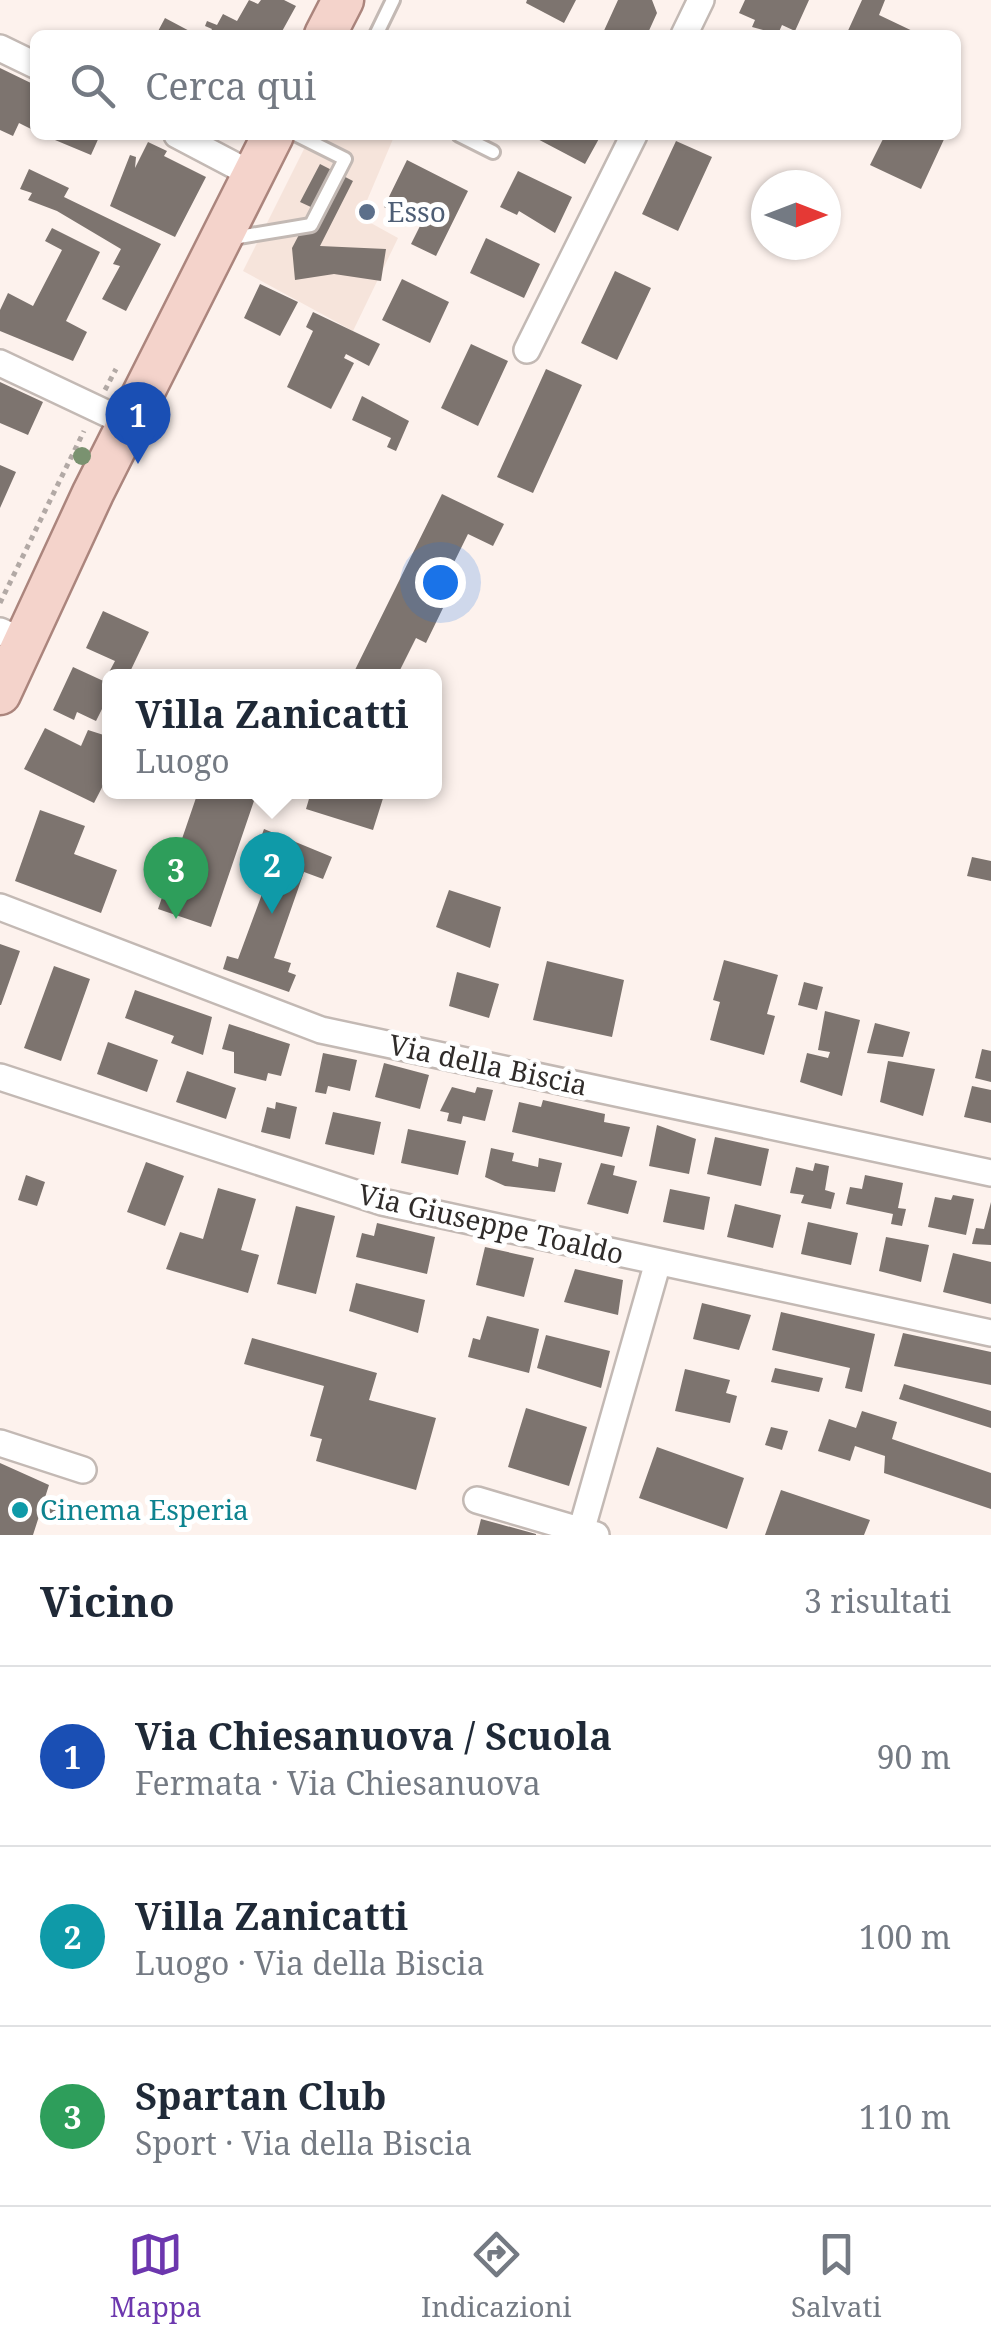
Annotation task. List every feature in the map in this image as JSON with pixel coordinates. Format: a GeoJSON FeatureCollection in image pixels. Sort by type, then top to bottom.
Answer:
{"type":"FeatureCollection","features":[{"type":"Feature","properties":{"kind":"main road"},"geometry":{"type":"LineString","coordinates":[[328,30],[343,0]]}},
{"type":"Feature","properties":{"kind":"main road"},"geometry":{"type":"LineString","coordinates":[[0,694],[12,636],[108,423],[220,240],[271,140]]}},
{"type":"Feature","properties":{"kind":"street"},"geometry":{"type":"LineString","coordinates":[[686,30],[701,0]]}},
{"type":"Feature","properties":{"kind":"street"},"geometry":{"type":"LineString","coordinates":[[0,48],[30,62]]}},
{"type":"Feature","properties":{"kind":"street"},"geometry":{"type":"LineString","coordinates":[[186,140],[253,175]]}},
{"type":"Feature","properties":{"kind":"street"},"geometry":{"type":"LineString","coordinates":[[527,350],[632,140]]}},
{"type":"Feature","properties":{"kind":"street"},"geometry":{"type":"LineString","coordinates":[[0,363],[108,423]]}},
{"type":"Feature","properties":{"kind":"street","name":"Via della Biscia"},"geometry":{"type":"LineString","coordinates":[[0,906],[321,1030],[991,1173]]}},
{"type":"Feature","properties":{"kind":"street","name":"Via Giuseppe Toaldo"},"geometry":{"type":"LineString","coordinates":[[0,1077],[382,1202],[991,1333]]}},
{"type":"Feature","properties":{"kind":"street"},"geometry":{"type":"LineString","coordinates":[[477,1500],[586,1534],[658,1262]]}},
{"type":"Feature","properties":{"kind":"street"},"geometry":{"type":"LineString","coordinates":[[0,1443],[83,1470]]}},
{"type":"Feature","properties":{"kind":"lane"},"geometry":{"type":"LineString","coordinates":[[379,30],[394,0]]}},
{"type":"Feature","properties":{"kind":"lane"},"geometry":{"type":"LineString","coordinates":[[220,240],[310,225],[344,159],[307,140]]}},
{"type":"Feature","properties":{"kind":"lane"},"geometry":{"type":"LineString","coordinates":[[469,140],[493,152]]}},
{"type":"Feature","properties":{"kind":"path"},"geometry":{"type":"LineString","coordinates":[[0,603],[108,423]]}},
{"type":"Feature","properties":{"kind":"shaded area"},"geometry":{"type":"Polygon","coordinates":[[[308,140],[393,140],[360,217],[398,238],[353,331],[243,271],[308,140]]]}},
{"type":"Feature","properties":{"kind":"building"},"geometry":{"type":"Polygon","coordinates":[[[249,0],[258,4],[261,0],[284,0],[296,6],[283,30],[212,30],[205,26],[207,21],[217,25],[223,14],[237,21],[249,0]]]}},
{"type":"Feature","properties":{"kind":"building"},"geometry":{"type":"Polygon","coordinates":[[[576,0],[564,23],[526,3],[576,0]]]}},
{"type":"Feature","properties":{"kind":"building"},"geometry":{"type":"Polygon","coordinates":[[[618,0],[652,0],[657,13],[649,30],[604,30],[618,0]]]}},
{"type":"Feature","properties":{"kind":"building"},"geometry":{"type":"Polygon","coordinates":[[[745,0],[809,0],[795,30],[782,25],[780,30],[752,27],[755,20],[739,13],[745,0]]]}},
{"type":"Feature","properties":{"kind":"building"},"geometry":{"type":"Polygon","coordinates":[[[862,0],[885,0],[879,15],[910,30],[848,30],[862,0]]]}},
{"type":"Feature","properties":{"kind":"building"},"geometry":{"type":"Polygon","coordinates":[[[165,18],[188,30],[159,30],[165,18]]]}},
{"type":"Feature","properties":{"kind":"building"},"geometry":{"type":"Polygon","coordinates":[[[0,68],[30,83],[30,128],[19,123],[13,136],[0,130],[0,68]]]}},
{"type":"Feature","properties":{"kind":"building"},"geometry":{"type":"Polygon","coordinates":[[[55,140],[98,140],[91,155],[55,140]]]}},
{"type":"Feature","properties":{"kind":"building"},"geometry":{"type":"Polygon","coordinates":[[[539,140],[598,140],[585,164],[539,140]]]}},
{"type":"Feature","properties":{"kind":"building"},"geometry":{"type":"Polygon","coordinates":[[[882,140],[944,140],[921,189],[870,165],[882,140]]]}},
{"type":"Feature","properties":{"kind":"building"},"geometry":{"type":"Polygon","coordinates":[[[676,141],[712,157],[678,231],[642,214],[676,141]]]}},
{"type":"Feature","properties":{"kind":"building"},"geometry":{"type":"Polygon","coordinates":[[[148,142],[167,151],[164,156],[206,177],[175,237],[110,206],[130,155],[136,157],[135,168],[148,142]]]}},
{"type":"Feature","properties":{"kind":"building"},"geometry":{"type":"Polygon","coordinates":[[[407,160],[468,191],[436,256],[411,244],[420,226],[384,207],[407,160]]]}},
{"type":"Feature","properties":{"kind":"building"},"geometry":{"type":"Polygon","coordinates":[[[320,164],[353,181],[320,246],[386,249],[381,281],[334,274],[295,280],[292,248],[313,208],[300,202],[320,164]]]}},
{"type":"Feature","properties":{"kind":"building"},"geometry":{"type":"Polygon","coordinates":[[[29,169],[69,188],[64,197],[161,244],[126,311],[102,299],[120,266],[113,264],[121,249],[57,211],[28,200],[32,193],[20,189],[29,169]]]}},
{"type":"Feature","properties":{"kind":"building"},"geometry":{"type":"Polygon","coordinates":[[[518,171],[572,197],[555,233],[519,211],[517,215],[500,207],[518,171]]]}},
{"type":"Feature","properties":{"kind":"building"},"geometry":{"type":"Polygon","coordinates":[[[52,228],[100,252],[66,321],[87,332],[73,361],[0,331],[0,310],[8,293],[33,306],[62,250],[45,241],[52,228]]]}},
{"type":"Feature","properties":{"kind":"building"},"geometry":{"type":"Polygon","coordinates":[[[486,238],[540,264],[524,298],[470,273],[486,238]]]}},
{"type":"Feature","properties":{"kind":"building"},"geometry":{"type":"Polygon","coordinates":[[[615,271],[651,288],[617,360],[581,343],[615,271]]]}},
{"type":"Feature","properties":{"kind":"building"},"geometry":{"type":"Polygon","coordinates":[[[402,279],[449,302],[430,343],[382,320],[402,279]]]}},
{"type":"Feature","properties":{"kind":"building"},"geometry":{"type":"Polygon","coordinates":[[[260,284],[298,302],[280,336],[244,318],[260,284]]]}},
{"type":"Feature","properties":{"kind":"building"},"geometry":{"type":"Polygon","coordinates":[[[313,312],[380,344],[369,366],[346,354],[344,358],[354,363],[331,409],[287,387],[313,331],[306,327],[313,312]]]}},
{"type":"Feature","properties":{"kind":"building"},"geometry":{"type":"Polygon","coordinates":[[[471,344],[508,361],[478,426],[441,408],[471,344]]]}},
{"type":"Feature","properties":{"kind":"building"},"geometry":{"type":"Polygon","coordinates":[[[546,369],[582,385],[533,493],[497,477],[546,369]]]}},
{"type":"Feature","properties":{"kind":"building"},"geometry":{"type":"Polygon","coordinates":[[[0,382],[43,402],[28,435],[0,423],[0,382]]]}},
{"type":"Feature","properties":{"kind":"building"},"geometry":{"type":"Polygon","coordinates":[[[362,396],[409,421],[396,451],[387,447],[391,438],[352,420],[362,396]]]}},
{"type":"Feature","properties":{"kind":"building"},"geometry":{"type":"Polygon","coordinates":[[[0,465],[16,472],[0,508],[0,465]]]}},
{"type":"Feature","properties":{"kind":"building"},"geometry":{"type":"Polygon","coordinates":[[[442,494],[504,524],[493,546],[468,534],[434,603],[443,608],[426,643],[416,638],[400,669],[355,669],[442,494]]]}},
{"type":"Feature","properties":{"kind":"building"},"geometry":{"type":"Polygon","coordinates":[[[103,611],[149,632],[131,669],[111,669],[115,661],[86,648],[103,611]]]}},
{"type":"Feature","properties":{"kind":"building"},"geometry":{"type":"Polygon","coordinates":[[[73,667],[102,680],[102,709],[96,721],[77,712],[74,720],[53,710],[73,667]]]}},
{"type":"Feature","properties":{"kind":"building"},"geometry":{"type":"Polygon","coordinates":[[[45,728],[81,746],[88,730],[102,734],[102,788],[94,803],[24,769],[45,728]]]}},
{"type":"Feature","properties":{"kind":"building"},"geometry":{"type":"Polygon","coordinates":[[[196,799],[255,799],[211,927],[158,909],[196,799]]]}},
{"type":"Feature","properties":{"kind":"building"},"geometry":{"type":"Polygon","coordinates":[[[309,799],[383,799],[373,830],[306,809],[309,799]]]}},
{"type":"Feature","properties":{"kind":"building"},"geometry":{"type":"Polygon","coordinates":[[[40,810],[85,826],[74,854],[117,870],[101,913],[15,881],[40,810]]]}},
{"type":"Feature","properties":{"kind":"building"},"geometry":{"type":"Polygon","coordinates":[[[264,829],[332,857],[323,879],[304,872],[274,958],[291,963],[288,972],[296,975],[289,992],[223,969],[227,956],[238,959],[272,867],[253,860],[264,829]]]}},
{"type":"Feature","properties":{"kind":"building"},"geometry":{"type":"Polygon","coordinates":[[[972,857],[991,861],[991,881],[967,876],[972,857]]]}},
{"type":"Feature","properties":{"kind":"building"},"geometry":{"type":"Polygon","coordinates":[[[449,890],[501,907],[490,948],[436,927],[449,890]]]}},
{"type":"Feature","properties":{"kind":"building"},"geometry":{"type":"Polygon","coordinates":[[[0,944],[20,951],[1,1005],[0,1005],[0,944]]]}},
{"type":"Feature","properties":{"kind":"building"},"geometry":{"type":"Polygon","coordinates":[[[724,960],[778,975],[767,1014],[775,1016],[764,1055],[710,1040],[720,1002],[713,1000],[724,960]]]}},
{"type":"Feature","properties":{"kind":"building"},"geometry":{"type":"Polygon","coordinates":[[[547,961],[624,980],[612,1037],[533,1020],[547,961]]]}},
{"type":"Feature","properties":{"kind":"building"},"geometry":{"type":"Polygon","coordinates":[[[54,966],[90,979],[61,1061],[24,1048],[54,966]]]}},
{"type":"Feature","properties":{"kind":"building"},"geometry":{"type":"Polygon","coordinates":[[[457,972],[499,984],[489,1018],[449,1006],[457,972]]]}},
{"type":"Feature","properties":{"kind":"building"},"geometry":{"type":"Polygon","coordinates":[[[804,982],[823,987],[817,1010],[798,1005],[804,982]]]}},
{"type":"Feature","properties":{"kind":"building"},"geometry":{"type":"Polygon","coordinates":[[[135,990],[212,1017],[203,1055],[171,1043],[174,1036],[125,1018],[135,990]]]}},
{"type":"Feature","properties":{"kind":"building"},"geometry":{"type":"Polygon","coordinates":[[[825,1011],[860,1020],[842,1096],[800,1082],[807,1053],[828,1058],[830,1052],[818,1050],[825,1011]]]}},
{"type":"Feature","properties":{"kind":"building"},"geometry":{"type":"Polygon","coordinates":[[[875,1023],[910,1032],[903,1057],[867,1053],[875,1023]]]}},
{"type":"Feature","properties":{"kind":"building"},"geometry":{"type":"Polygon","coordinates":[[[229,1024],[290,1044],[281,1076],[268,1073],[266,1081],[234,1073],[234,1052],[222,1049],[229,1024]]]}},
{"type":"Feature","properties":{"kind":"building"},"geometry":{"type":"Polygon","coordinates":[[[108,1042],[158,1060],[147,1092],[97,1074],[108,1042]]]}},
{"type":"Feature","properties":{"kind":"building"},"geometry":{"type":"Polygon","coordinates":[[[982,1049],[991,1051],[991,1082],[975,1078],[982,1049]]]}},
{"type":"Feature","properties":{"kind":"building"},"geometry":{"type":"Polygon","coordinates":[[[323,1053],[357,1060],[350,1091],[328,1086],[326,1094],[315,1092],[323,1053]]]}},
{"type":"Feature","properties":{"kind":"building"},"geometry":{"type":"Polygon","coordinates":[[[888,1061],[935,1069],[923,1116],[880,1102],[888,1061]]]}},
{"type":"Feature","properties":{"kind":"building"},"geometry":{"type":"Polygon","coordinates":[[[384,1063],[429,1075],[420,1109],[375,1097],[384,1063]]]}},
{"type":"Feature","properties":{"kind":"building"},"geometry":{"type":"Polygon","coordinates":[[[187,1071],[236,1088],[226,1119],[176,1102],[187,1071]]]}},
{"type":"Feature","properties":{"kind":"building"},"geometry":{"type":"Polygon","coordinates":[[[972,1086],[991,1090],[991,1123],[964,1117],[972,1086]]]}},
{"type":"Feature","properties":{"kind":"building"},"geometry":{"type":"Polygon","coordinates":[[[452,1087],[475,1093],[477,1087],[493,1090],[485,1121],[463,1116],[461,1124],[447,1121],[449,1113],[440,1111],[452,1087]]]}},
{"type":"Feature","properties":{"kind":"building"},"geometry":{"type":"Polygon","coordinates":[[[543,1100],[605,1114],[604,1122],[630,1127],[622,1157],[512,1132],[519,1102],[541,1107],[543,1100]]]}},
{"type":"Feature","properties":{"kind":"building"},"geometry":{"type":"Polygon","coordinates":[[[276,1102],[297,1107],[290,1139],[261,1132],[267,1107],[275,1109],[276,1102]]]}},
{"type":"Feature","properties":{"kind":"building"},"geometry":{"type":"Polygon","coordinates":[[[333,1112],[381,1122],[374,1155],[325,1144],[333,1112]]]}},
{"type":"Feature","properties":{"kind":"building"},"geometry":{"type":"Polygon","coordinates":[[[657,1125],[696,1139],[689,1174],[649,1166],[657,1125]]]}},
{"type":"Feature","properties":{"kind":"building"},"geometry":{"type":"Polygon","coordinates":[[[408,1129],[466,1141],[458,1175],[401,1163],[408,1129]]]}},
{"type":"Feature","properties":{"kind":"building"},"geometry":{"type":"Polygon","coordinates":[[[715,1137],[769,1149],[761,1186],[707,1174],[715,1137]]]}},
{"type":"Feature","properties":{"kind":"building"},"geometry":{"type":"Polygon","coordinates":[[[491,1148],[514,1153],[512,1161],[538,1167],[539,1158],[562,1163],[555,1192],[505,1186],[485,1177],[491,1148]]]}},
{"type":"Feature","properties":{"kind":"building"},"geometry":{"type":"Polygon","coordinates":[[[146,1162],[184,1176],[165,1226],[127,1212],[146,1162]]]}},
{"type":"Feature","properties":{"kind":"building"},"geometry":{"type":"Polygon","coordinates":[[[601,1163],[615,1166],[613,1175],[637,1181],[628,1214],[587,1204],[601,1163]]]}},
{"type":"Feature","properties":{"kind":"building"},"geometry":{"type":"Polygon","coordinates":[[[815,1163],[829,1166],[825,1190],[835,1193],[831,1209],[801,1203],[804,1195],[790,1193],[796,1167],[813,1171],[815,1163]]]}},
{"type":"Feature","properties":{"kind":"building"},"geometry":{"type":"Polygon","coordinates":[[[26,1175],[45,1182],[37,1206],[18,1200],[26,1175]]]}},
{"type":"Feature","properties":{"kind":"building"},"geometry":{"type":"Polygon","coordinates":[[[865,1175],[903,1183],[898,1208],[906,1209],[902,1226],[891,1224],[893,1214],[846,1204],[850,1187],[862,1189],[865,1175]]]}},
{"type":"Feature","properties":{"kind":"building"},"geometry":{"type":"Polygon","coordinates":[[[218,1188],[256,1199],[241,1250],[259,1255],[248,1293],[166,1269],[180,1232],[203,1239],[218,1188]]]}},
{"type":"Feature","properties":{"kind":"building"},"geometry":{"type":"Polygon","coordinates":[[[670,1189],[710,1197],[704,1230],[663,1222],[670,1189]]]}},
{"type":"Feature","properties":{"kind":"building"},"geometry":{"type":"Polygon","coordinates":[[[953,1195],[974,1199],[966,1235],[928,1227],[935,1197],[951,1200],[953,1195]]]}},
{"type":"Feature","properties":{"kind":"building"},"geometry":{"type":"Polygon","coordinates":[[[991,1202],[991,1245],[972,1244],[976,1228],[984,1229],[991,1202]]]}},
{"type":"Feature","properties":{"kind":"building"},"geometry":{"type":"Polygon","coordinates":[[[735,1204],[781,1215],[773,1248],[727,1237],[735,1204]]]}},
{"type":"Feature","properties":{"kind":"building"},"geometry":{"type":"Polygon","coordinates":[[[296,1206],[335,1216],[316,1294],[277,1284],[296,1206]]]}},
{"type":"Feature","properties":{"kind":"building"},"geometry":{"type":"Polygon","coordinates":[[[808,1222],[858,1233],[851,1265],[801,1254],[808,1222]]]}},
{"type":"Feature","properties":{"kind":"building"},"geometry":{"type":"Polygon","coordinates":[[[377,1223],[435,1237],[427,1274],[356,1257],[362,1233],[374,1236],[377,1223]]]}},
{"type":"Feature","properties":{"kind":"building"},"geometry":{"type":"Polygon","coordinates":[[[886,1237],[929,1245],[921,1282],[879,1271],[886,1237]]]}},
{"type":"Feature","properties":{"kind":"building"},"geometry":{"type":"Polygon","coordinates":[[[485,1247],[534,1258],[524,1297],[476,1285],[485,1247]]]}},
{"type":"Feature","properties":{"kind":"building"},"geometry":{"type":"Polygon","coordinates":[[[953,1253],[991,1262],[991,1304],[943,1292],[953,1253]]]}},
{"type":"Feature","properties":{"kind":"building"},"geometry":{"type":"Polygon","coordinates":[[[575,1269],[623,1280],[618,1315],[564,1302],[575,1269]]]}},
{"type":"Feature","properties":{"kind":"building"},"geometry":{"type":"Polygon","coordinates":[[[356,1283],[425,1300],[418,1333],[349,1311],[356,1283]]]}},
{"type":"Feature","properties":{"kind":"building"},"geometry":{"type":"Polygon","coordinates":[[[702,1303],[751,1315],[739,1350],[693,1339],[702,1303]]]}},
{"type":"Feature","properties":{"kind":"building"},"geometry":{"type":"Polygon","coordinates":[[[781,1312],[875,1334],[862,1392],[845,1388],[850,1368],[772,1350],[781,1312]]]}},
{"type":"Feature","properties":{"kind":"building"},"geometry":{"type":"Polygon","coordinates":[[[487,1316],[539,1329],[529,1373],[468,1357],[473,1338],[480,1340],[487,1316]]]}},
{"type":"Feature","properties":{"kind":"building"},"geometry":{"type":"Polygon","coordinates":[[[903,1333],[991,1352],[991,1385],[894,1366],[903,1333]]]}},
{"type":"Feature","properties":{"kind":"building"},"geometry":{"type":"Polygon","coordinates":[[[546,1335],[610,1351],[601,1388],[537,1368],[546,1335]]]}},
{"type":"Feature","properties":{"kind":"building"},"geometry":{"type":"Polygon","coordinates":[[[252,1338],[377,1373],[369,1400],[436,1418],[416,1490],[316,1461],[322,1439],[310,1436],[324,1386],[244,1364],[252,1338]]]}},
{"type":"Feature","properties":{"kind":"building"},"geometry":{"type":"Polygon","coordinates":[[[775,1368],[823,1378],[819,1392],[771,1382],[775,1368]]]}},
{"type":"Feature","properties":{"kind":"building"},"geometry":{"type":"Polygon","coordinates":[[[685,1369],[730,1380],[726,1393],[737,1396],[730,1423],[675,1411],[685,1369]]]}},
{"type":"Feature","properties":{"kind":"building"},"geometry":{"type":"Polygon","coordinates":[[[904,1384],[991,1411],[991,1428],[899,1399],[904,1384]]]}},
{"type":"Feature","properties":{"kind":"building"},"geometry":{"type":"Polygon","coordinates":[[[526,1408],[587,1427],[569,1486],[508,1467],[526,1408]]]}},
{"type":"Feature","properties":{"kind":"building"},"geometry":{"type":"Polygon","coordinates":[[[862,1411],[897,1422],[892,1439],[991,1473],[991,1509],[884,1473],[885,1456],[855,1446],[850,1461],[818,1451],[829,1419],[856,1428],[862,1411]]]}},
{"type":"Feature","properties":{"kind":"building"},"geometry":{"type":"Polygon","coordinates":[[[771,1427],[788,1431],[782,1450],[765,1445],[771,1427]]]}},
{"type":"Feature","properties":{"kind":"building"},"geometry":{"type":"Polygon","coordinates":[[[657,1447],[744,1478],[727,1529],[639,1498],[657,1447]]]}},
{"type":"Feature","properties":{"kind":"building","name":"Cinema Esperia"},"geometry":{"type":"Polygon","coordinates":[[[0,1463],[49,1485],[33,1535],[0,1535],[0,1463]]]}},
{"type":"Feature","properties":{"kind":"building"},"geometry":{"type":"Polygon","coordinates":[[[781,1490],[870,1520],[864,1535],[765,1535],[781,1490]]]}},
{"type":"Feature","properties":{"kind":"building"},"geometry":{"type":"Polygon","coordinates":[[[50,1502],[69,1506],[62,1525],[45,1521],[50,1502]]]}},
{"type":"Feature","properties":{"kind":"building"},"geometry":{"type":"Polygon","coordinates":[[[481,1519],[536,1534],[536,1535],[477,1535],[481,1519]]]}},
{"type":"Feature","properties":{"kind":"place","name":"Esso"},"geometry":{"type":"Point","coordinates":[367,212]}},
{"type":"Feature","properties":{"kind":"place","name":"Via Chiesanuova / Scuola"},"geometry":{"type":"Point","coordinates":[138,464]}},
{"type":"Feature","properties":{"kind":"place","name":"Villa Zanicatti"},"geometry":{"type":"Point","coordinates":[272,914]}},
{"type":"Feature","properties":{"kind":"place","name":"Spartan Club"},"geometry":{"type":"Point","coordinates":[176,919]}},
{"type":"Feature","properties":{"kind":"place","name":"Cinema Esperia"},"geometry":{"type":"Point","coordinates":[20,1510]}}]}
